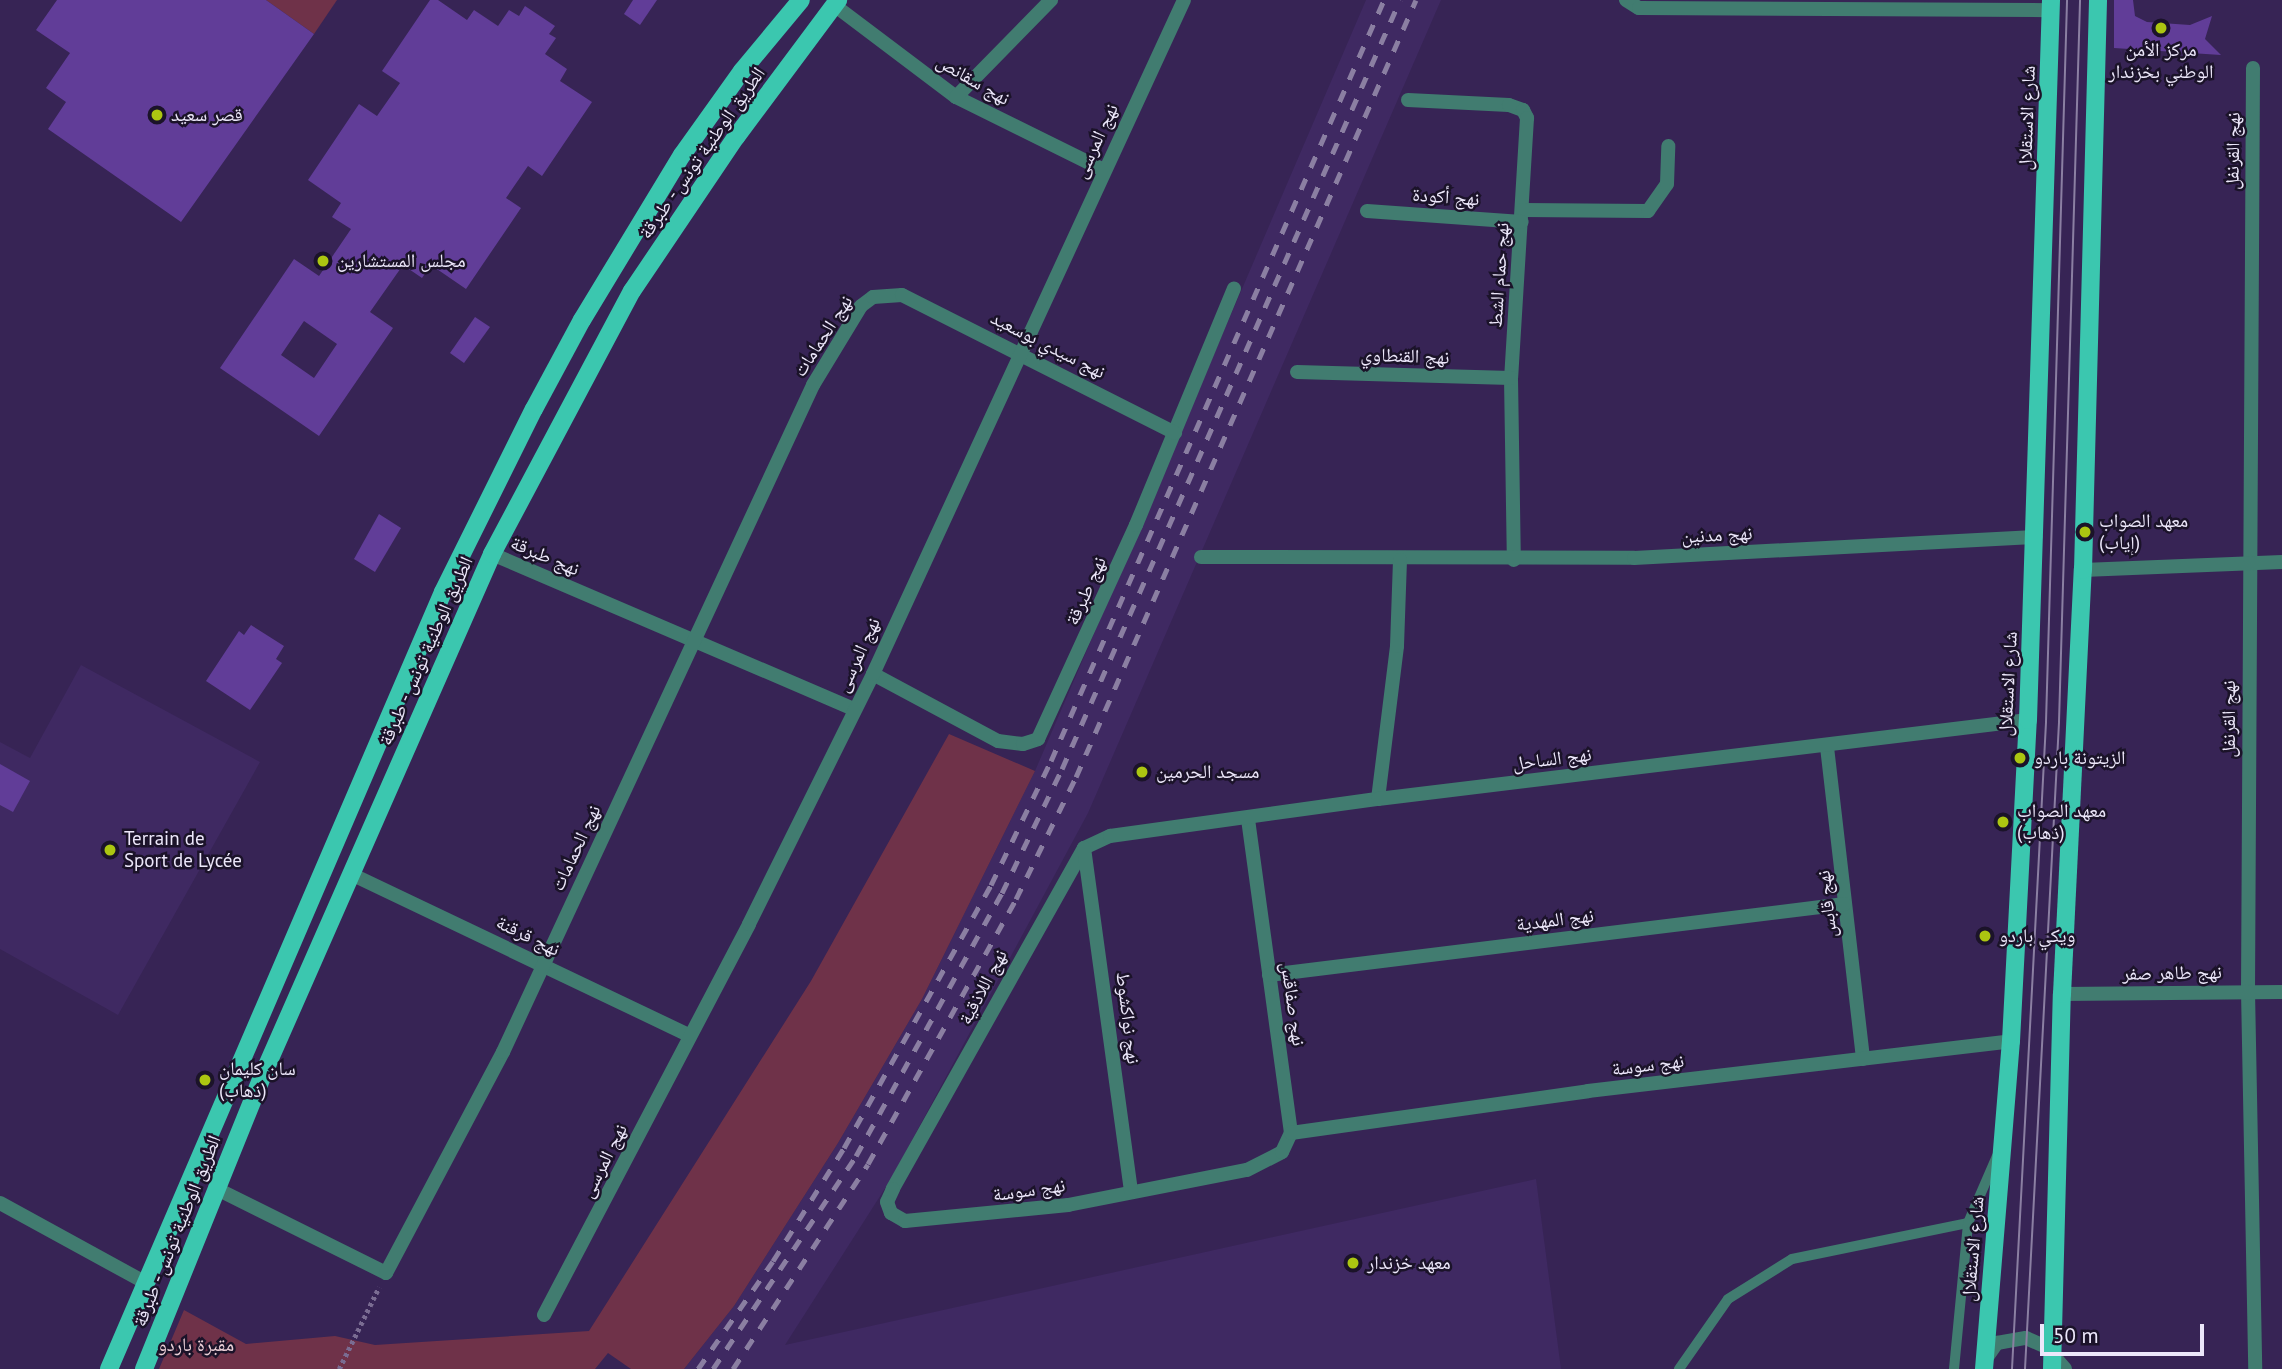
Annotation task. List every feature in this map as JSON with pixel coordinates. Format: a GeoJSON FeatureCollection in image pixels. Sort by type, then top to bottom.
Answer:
{"type":"FeatureCollection","features":[{"type":"Feature","properties":{"kind":"main road","name":"الطريق الوطنية تونس - طبرقة"},"geometry":{"type":"LineString","coordinates":[[109,1369],[443,592],[534,409],[582,320],[682,155],[742,71],[801,0]]}},
{"type":"Feature","properties":{"kind":"main road"},"geometry":{"type":"LineString","coordinates":[[2057,1366],[2062,994],[2083,570],[2098,0]]}},
{"type":"Feature","properties":{"kind":"main road","name":"الطريق الوطنية تونس - طبرقة"},"geometry":{"type":"LineString","coordinates":[[144,1369],[215,1188],[492,554],[632,291],[736,136],[836,3]]}},
{"type":"Feature","properties":{"kind":"main road","name":"شارع الاستقلال"},"geometry":{"type":"LineString","coordinates":[[1985,1365],[2011,1041],[2028,720],[2051,5]]}},
{"type":"Feature","properties":{"kind":"street"},"geometry":{"type":"LineString","coordinates":[[956,97],[1051,0]]}},
{"type":"Feature","properties":{"kind":"street","name":"نهج المرسى"},"geometry":{"type":"LineString","coordinates":[[544,1315],[779,865],[873,674],[1184,0]]}},
{"type":"Feature","properties":{"kind":"street"},"geometry":{"type":"LineString","coordinates":[[1626,0],[1639,8],[1790,4],[2051,5]]}},
{"type":"Feature","properties":{"kind":"street","name":"نهج سقانص"},"geometry":{"type":"LineString","coordinates":[[836,3],[956,97],[1104,170]]}},
{"type":"Feature","properties":{"kind":"street","name":"نهج القرنفل"},"geometry":{"type":"LineString","coordinates":[[2253,68],[2248,565],[2248,991],[2255,1369]]}},
{"type":"Feature","properties":{"kind":"street","name":"نهج حمام الشط"},"geometry":{"type":"LineString","coordinates":[[1408,100],[1501,104],[1523,110],[1527,124],[1511,378],[1514,560]]}},
{"type":"Feature","properties":{"kind":"street","name":"نهج أكودة"},"geometry":{"type":"LineString","coordinates":[[1367,211],[1523,216],[1648,211],[1667,184],[1668,146]]}},
{"type":"Feature","properties":{"kind":"street","name":"نهج طبرقة"},"geometry":{"type":"LineString","coordinates":[[873,674],[998,741],[1023,744],[1038,739],[1175,433],[1234,288]]}},
{"type":"Feature","properties":{"kind":"street","name":"نهج سيدي بوسعيد"},"geometry":{"type":"LineString","coordinates":[[902,295],[1021,352],[1175,433]]}},
{"type":"Feature","properties":{"kind":"street","name":"نهج الحمامات"},"geometry":{"type":"LineString","coordinates":[[386,1273],[503,1052],[813,385],[861,306],[873,297],[902,295]]}},
{"type":"Feature","properties":{"kind":"street","name":"نهج القنطاوي"},"geometry":{"type":"LineString","coordinates":[[1297,372],[1511,378]]}},
{"type":"Feature","properties":{"kind":"street","name":"نهج مدنين"},"geometry":{"type":"LineString","coordinates":[[1201,557],[1514,560],[2035,537]]}},
{"type":"Feature","properties":{"kind":"street","name":"نهج طبرقة"},"geometry":{"type":"LineString","coordinates":[[492,554],[854,709]]}},
{"type":"Feature","properties":{"kind":"street"},"geometry":{"type":"LineString","coordinates":[[1378,799],[1397,646],[1400,560]]}},
{"type":"Feature","properties":{"kind":"street"},"geometry":{"type":"LineString","coordinates":[[2083,570],[2282,562]]}},
{"type":"Feature","properties":{"kind":"street","name":"نهج الساحل"},"geometry":{"type":"LineString","coordinates":[[1084,848],[1110,836],[1248,820],[1378,799],[1827,747],[2028,720]]}},
{"type":"Feature","properties":{"kind":"street","name":"نهج قابس"},"geometry":{"type":"LineString","coordinates":[[1827,747],[1863,1059]]}},
{"type":"Feature","properties":{"kind":"street","name":"نهج صفاقس"},"geometry":{"type":"LineString","coordinates":[[1248,820],[1291,1133]]}},
{"type":"Feature","properties":{"kind":"street","name":"نهج اللاذقية"},"geometry":{"type":"LineString","coordinates":[[917,1146],[1084,848]]}},
{"type":"Feature","properties":{"kind":"street","name":"نهج نواكشوط"},"geometry":{"type":"LineString","coordinates":[[1084,848],[1131,1192]]}},
{"type":"Feature","properties":{"kind":"street","name":"نهج قرقنة"},"geometry":{"type":"LineString","coordinates":[[351,874],[688,1035]]}},
{"type":"Feature","properties":{"kind":"street","name":"نهج المهدية"},"geometry":{"type":"LineString","coordinates":[[1269,975],[1846,904]]}},
{"type":"Feature","properties":{"kind":"street","name":"نهج طاهر صفر"},"geometry":{"type":"LineString","coordinates":[[2062,994],[2282,992]]}},
{"type":"Feature","properties":{"kind":"street","name":"نهج سوسة"},"geometry":{"type":"LineString","coordinates":[[917,1146],[887,1202],[891,1213],[905,1221],[1032,1211],[1247,1170],[1271,1161],[1291,1133],[2011,1041]]}},
{"type":"Feature","properties":{"kind":"street"},"geometry":{"type":"LineString","coordinates":[[215,1188],[386,1273]]}},
{"type":"Feature","properties":{"kind":"street"},"geometry":{"type":"LineString","coordinates":[[0,1203],[146,1283]]}},
{"type":"Feature","properties":{"kind":"street"},"geometry":{"type":"LineString","coordinates":[[1985,1365],[1997,1343],[2020,1338],[2040,1343],[2057,1366]]}},
{"type":"Feature","properties":{"kind":"lane"},"geometry":{"type":"LineString","coordinates":[[1954,1369],[1968,1223],[2003,1144]]}},
{"type":"Feature","properties":{"kind":"lane"},"geometry":{"type":"LineString","coordinates":[[1679,1369],[1728,1298],[1792,1259],[1968,1223]]}},
{"type":"Feature","properties":{"kind":"path"},"geometry":{"type":"LineString","coordinates":[[339,1369],[386,1273]]}},
{"type":"Feature","properties":{"kind":"shaded area"},"geometry":{"type":"Polygon","coordinates":[[[1366,0],[1441,0],[1088,813],[891,1179],[785,1345],[1536,1179],[1561,1369],[684,1369],[734,1306],[838,1143],[922,999],[1035,771],[1366,0]]]}},
{"type":"Feature","properties":{"kind":"shaded area"},"geometry":{"type":"Polygon","coordinates":[[[81,665],[260,762],[118,1015],[0,949],[0,742],[30,758],[81,665]]]}},
{"type":"Feature","properties":{"kind":"green space"},"geometry":{"type":"Polygon","coordinates":[[[266,0],[337,0],[314,34],[266,0]]]}},
{"type":"Feature","properties":{"kind":"green space","name":"مقبرة باردو"},"geometry":{"type":"Polygon","coordinates":[[[949,734],[1035,771],[922,999],[838,1143],[734,1306],[684,1369],[631,1369],[608,1353],[595,1369],[159,1369],[184,1310],[246,1344],[335,1336],[375,1345],[589,1331],[811,981],[949,734]]]}},
{"type":"Feature","properties":{"kind":"building","name":"قصر سعيد"},"geometry":{"type":"Polygon","coordinates":[[[57,0],[266,0],[314,34],[181,222],[48,129],[66,102],[46,88],[70,53],[36,30],[57,0]]]}},
{"type":"Feature","properties":{"kind":"building"},"geometry":{"type":"Polygon","coordinates":[[[430,0],[438,0],[467,20],[474,10],[498,26],[509,10],[519,16],[525,6],[555,26],[549,34],[556,38],[545,54],[567,69],[560,81],[592,102],[542,176],[528,166],[506,198],[521,208],[466,289],[431,265],[422,278],[403,265],[370,312],[393,328],[319,436],[220,368],[294,259],[319,276],[351,229],[332,217],[341,203],[308,180],[359,104],[377,116],[400,83],[382,71],[430,0]],[[304,321],[281,355],[314,378],[337,344],[304,321]]]}},
{"type":"Feature","properties":{"kind":"building"},"geometry":{"type":"Polygon","coordinates":[[[633,0],[657,0],[640,25],[624,14],[633,0]]]}},
{"type":"Feature","properties":{"kind":"building","name":"مركز الأمن الوطني بخزندار"},"geometry":{"type":"Polygon","coordinates":[[[2114,0],[2133,0],[2135,16],[2147,22],[2190,25],[2212,16],[2205,39],[2221,55],[2114,48],[2114,0]]]}},
{"type":"Feature","properties":{"kind":"building"},"geometry":{"type":"Polygon","coordinates":[[[475,317],[490,327],[464,363],[450,353],[475,317]]]}},
{"type":"Feature","properties":{"kind":"building"},"geometry":{"type":"Polygon","coordinates":[[[379,514],[401,528],[375,572],[354,559],[379,514]]]}},
{"type":"Feature","properties":{"kind":"building"},"geometry":{"type":"Polygon","coordinates":[[[251,625],[284,646],[276,659],[282,663],[250,710],[206,681],[239,631],[244,635],[251,625]]]}},
{"type":"Feature","properties":{"kind":"building"},"geometry":{"type":"Polygon","coordinates":[[[0,764],[30,781],[13,812],[0,805],[0,764]]]}},
{"type":"Feature","properties":{"kind":"tram line"},"geometry":{"type":"LineString","coordinates":[[2012,1369],[2046,722],[2067,0]]}},
{"type":"Feature","properties":{"kind":"tram line"},"geometry":{"type":"LineString","coordinates":[[2025,1369],[2059,722],[2080,0]]}},
{"type":"Feature","properties":{"kind":"railway"},"geometry":{"type":"LineString","coordinates":[[698,1369],[773,1261],[844,1148],[991,885],[1051,761],[1384,0]]}},
{"type":"Feature","properties":{"kind":"railway"},"geometry":{"type":"LineString","coordinates":[[713,1369],[856,1156],[1002,893],[1062,769],[1400,0]]}},
{"type":"Feature","properties":{"kind":"railway"},"geometry":{"type":"LineString","coordinates":[[733,1369],[868,1164],[1016,899],[1076,777],[1416,0]]}},
{"type":"Feature","properties":{"kind":"place","name":"مركز الأمن الوطني بخزندار"},"geometry":{"type":"Point","coordinates":[2161,28]}},
{"type":"Feature","properties":{"kind":"place","name":"قصر سعيد"},"geometry":{"type":"Point","coordinates":[157,115]}},
{"type":"Feature","properties":{"kind":"place","name":"مجلس المستشارين"},"geometry":{"type":"Point","coordinates":[323,261]}},
{"type":"Feature","properties":{"kind":"place","name":"معهد الصواب (إياب)"},"geometry":{"type":"Point","coordinates":[2085,532]}},
{"type":"Feature","properties":{"kind":"place","name":"الزيتونة باردو"},"geometry":{"type":"Point","coordinates":[2020,758]}},
{"type":"Feature","properties":{"kind":"place","name":"مسجد الحرمين"},"geometry":{"type":"Point","coordinates":[1142,772]}},
{"type":"Feature","properties":{"kind":"place","name":"معهد الصواب (ذهاب)"},"geometry":{"type":"Point","coordinates":[2003,822]}},
{"type":"Feature","properties":{"kind":"place","name":"Terrain de Sport de Lycée"},"geometry":{"type":"Point","coordinates":[110,850]}},
{"type":"Feature","properties":{"kind":"place","name":"ويكي باردو"},"geometry":{"type":"Point","coordinates":[1985,936]}},
{"type":"Feature","properties":{"kind":"place","name":"سان كليمان (ذهاب)"},"geometry":{"type":"Point","coordinates":[205,1080]}},
{"type":"Feature","properties":{"kind":"place","name":"معهد خزندار"},"geometry":{"type":"Point","coordinates":[1353,1263]}}]}
